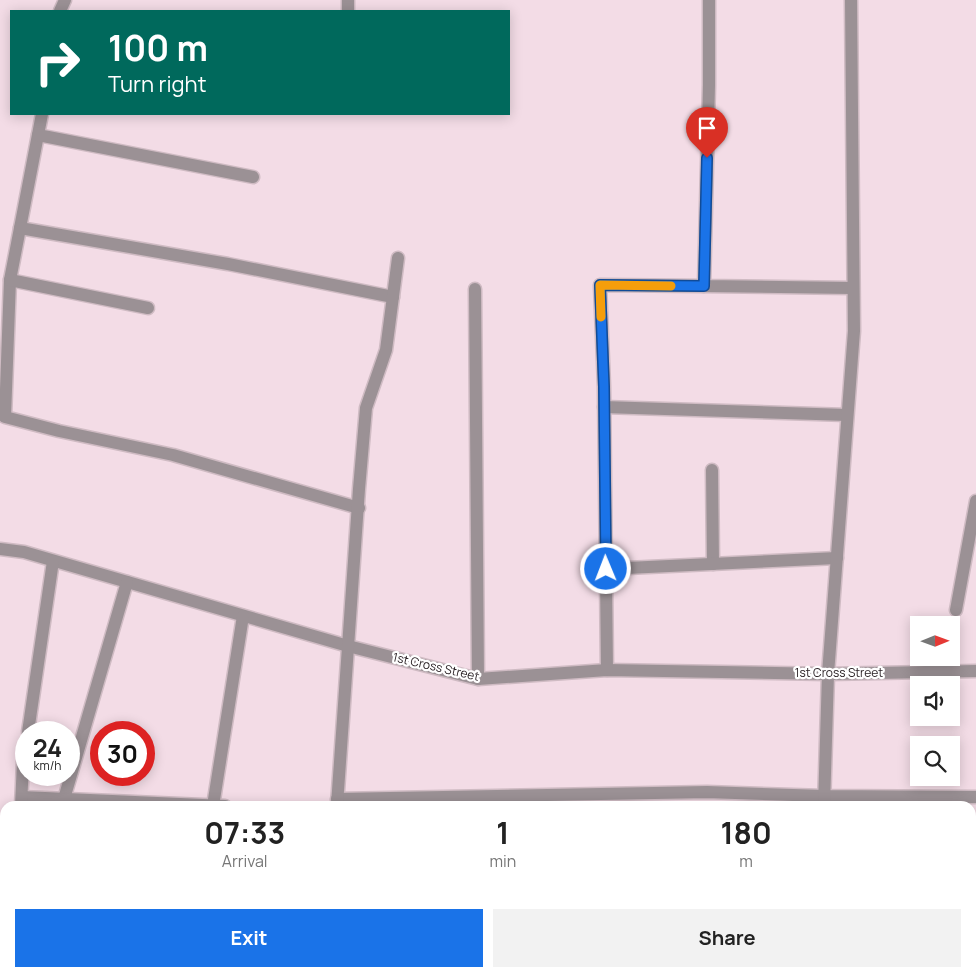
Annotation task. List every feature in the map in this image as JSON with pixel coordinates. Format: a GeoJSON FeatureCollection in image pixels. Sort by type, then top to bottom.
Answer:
{"type":"FeatureCollection","features":[{"type":"Feature","properties":{"kind":"street"},"geometry":{"type":"LineString","coordinates":[[704,286],[709,85],[708,0]]}},
{"type":"Feature","properties":{"kind":"street"},"geometry":{"type":"LineString","coordinates":[[824,801],[828,674],[854,331],[852,288],[851,0]]}},
{"type":"Feature","properties":{"kind":"street"},"geometry":{"type":"LineString","coordinates":[[42,115],[10,280],[5,417],[58,431],[173,456],[359,508]]}},
{"type":"Feature","properties":{"kind":"street"},"geometry":{"type":"LineString","coordinates":[[38,135],[253,177]]}},
{"type":"Feature","properties":{"kind":"street"},"geometry":{"type":"LineString","coordinates":[[20,228],[228,264],[393,297]]}},
{"type":"Feature","properties":{"kind":"street"},"geometry":{"type":"LineString","coordinates":[[337,801],[366,408],[386,350],[398,258]]}},
{"type":"Feature","properties":{"kind":"street"},"geometry":{"type":"LineString","coordinates":[[10,280],[148,308]]}},
{"type":"Feature","properties":{"kind":"street"},"geometry":{"type":"LineString","coordinates":[[608,670],[600,285],[852,288]]}},
{"type":"Feature","properties":{"kind":"street"},"geometry":{"type":"LineString","coordinates":[[475,289],[478,679]]}},
{"type":"Feature","properties":{"kind":"street"},"geometry":{"type":"LineString","coordinates":[[604,407],[848,415]]}},
{"type":"Feature","properties":{"kind":"street"},"geometry":{"type":"LineString","coordinates":[[712,470],[713,564]]}},
{"type":"Feature","properties":{"kind":"street"},"geometry":{"type":"LineString","coordinates":[[956,610],[976,501]]}},
{"type":"Feature","properties":{"kind":"street","name":"1st Cross Street"},"geometry":{"type":"LineString","coordinates":[[0,549],[24,552],[348,646],[478,679],[608,670],[828,674],[976,671]]}},
{"type":"Feature","properties":{"kind":"street"},"geometry":{"type":"LineString","coordinates":[[606,569],[837,558]]}},
{"type":"Feature","properties":{"kind":"street"},"geometry":{"type":"LineString","coordinates":[[30,721],[54,561]]}},
{"type":"Feature","properties":{"kind":"street"},"geometry":{"type":"LineString","coordinates":[[64,799],[127,582]]}},
{"type":"Feature","properties":{"kind":"street"},"geometry":{"type":"LineString","coordinates":[[215,801],[243,616]]}},
{"type":"Feature","properties":{"kind":"street"},"geometry":{"type":"LineString","coordinates":[[21,801],[22,786]]}},
{"type":"Feature","properties":{"kind":"street"},"geometry":{"type":"LineString","coordinates":[[404,801],[707,792],[824,801],[976,797]]}},
{"type":"Feature","properties":{"kind":"street"},"geometry":{"type":"LineString","coordinates":[[35,801],[64,799],[107,801]]}},
{"type":"Feature","properties":{"kind":"slow traffic"},"geometry":{"type":"LineString","coordinates":[[601,317],[600,285],[671,286]]}},
{"type":"Feature","properties":{"kind":"route"},"geometry":{"type":"LineString","coordinates":[[606,569],[604,387],[600,285],[704,286],[707,158]]}}]}
